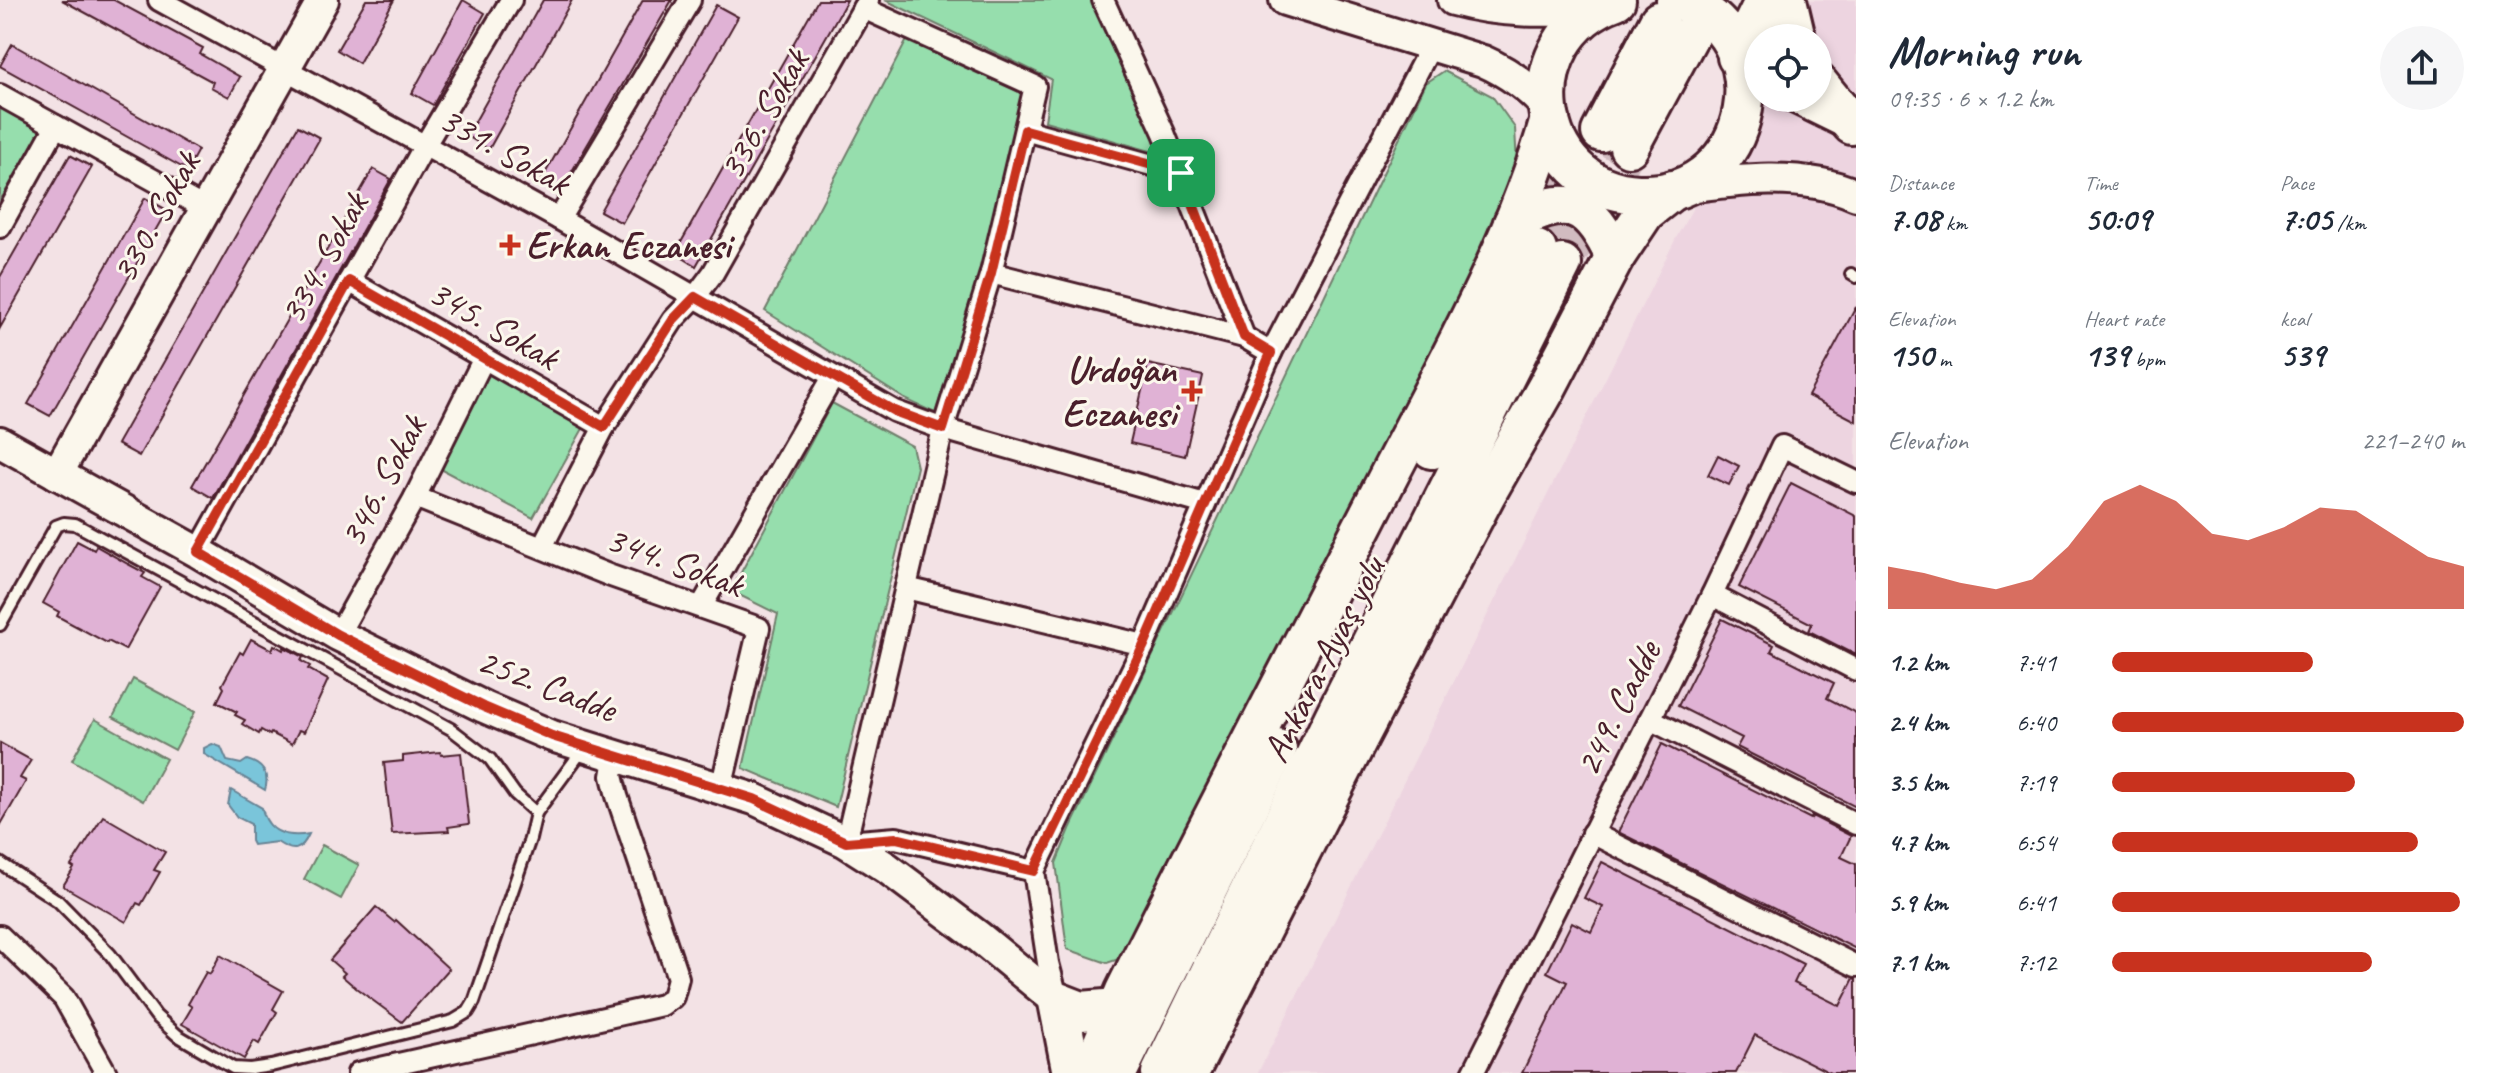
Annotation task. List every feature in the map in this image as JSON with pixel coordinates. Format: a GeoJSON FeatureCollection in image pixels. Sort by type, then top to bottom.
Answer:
{"type":"FeatureCollection","features":[{"type":"Feature","properties":{"kind":"highway"},"geometry":{"type":"LineString","coordinates":[[1758,24],[1765,0]]}},
{"type":"Feature","properties":{"kind":"highway"},"geometry":{"type":"LineString","coordinates":[[1787,0],[1793,24]]}},
{"type":"Feature","properties":{"kind":"highway"},"geometry":{"type":"LineString","coordinates":[[1090,1073],[1172,898],[1432,391],[1537,246],[1549,71],[1569,31],[1606,3]]}},
{"type":"Feature","properties":{"kind":"highway"},"geometry":{"type":"LineString","coordinates":[[1615,139],[1675,19],[1699,11],[1715,23],[1744,67]]}},
{"type":"Feature","properties":{"kind":"highway"},"geometry":{"type":"LineString","coordinates":[[1832,100],[1854,126]]}},
{"type":"Feature","properties":{"kind":"highway"},"geometry":{"type":"LineString","coordinates":[[1189,1073],[1365,725],[1615,257],[1645,212],[1710,171],[1732,143],[1744,109]]}},
{"type":"Feature","properties":{"kind":"highway"},"geometry":{"type":"LineString","coordinates":[[1548,113],[1565,153],[1596,182],[1637,194],[1676,190]]}},
{"type":"Feature","properties":{"kind":"highway"},"geometry":{"type":"LineString","coordinates":[[1537,246],[1536,210],[1575,208],[1585,211],[1596,221],[1615,257]]}},
{"type":"Feature","properties":{"kind":"highway","name":"Ankara-Ayaş yolu"},"geometry":{"type":"LineString","coordinates":[[1117,1073],[1342,619],[1537,246]]}},
{"type":"Feature","properties":{"kind":"highway","name":"Ankara-Ayaş yolu"},"geometry":{"type":"LineString","coordinates":[[1161,1073],[1341,703],[1537,246]]}},
{"type":"Feature","properties":{"kind":"highway"},"geometry":{"type":"LineString","coordinates":[[1058,1002],[1081,1011],[1118,1008]]}},
{"type":"Feature","properties":{"kind":"highway"},"geometry":{"type":"LineString","coordinates":[[1058,1002],[1072,1073]]}},
{"type":"Feature","properties":{"kind":"main road","name":"330. Sokak"},"geometry":{"type":"LineString","coordinates":[[57,474],[323,0]]}},
{"type":"Feature","properties":{"kind":"main road"},"geometry":{"type":"LineString","coordinates":[[1285,0],[1432,44],[1502,70],[1532,90],[1548,113]]}},
{"type":"Feature","properties":{"kind":"main road"},"geometry":{"type":"LineString","coordinates":[[1456,0],[1499,10],[1543,12],[1606,3]]}},
{"type":"Feature","properties":{"kind":"main road"},"geometry":{"type":"LineString","coordinates":[[1825,112],[1854,126]]}},
{"type":"Feature","properties":{"kind":"main road"},"geometry":{"type":"LineString","coordinates":[[1676,190],[1781,180],[1811,183],[1856,195]]}},
{"type":"Feature","properties":{"kind":"main road","name":"252. Cadde"},"geometry":{"type":"LineString","coordinates":[[0,442],[198,552],[338,635],[527,726],[768,805],[846,842],[887,868],[1058,1002]]}},
{"type":"Feature","properties":{"kind":"street","name":"331. Sokak"},"geometry":{"type":"LineString","coordinates":[[159,0],[559,219],[894,411],[943,429],[1205,504]]}},
{"type":"Feature","properties":{"kind":"street","name":"334. Sokak"},"geometry":{"type":"LineString","coordinates":[[198,552],[425,145],[511,0]]}},
{"type":"Feature","properties":{"kind":"street"},"geometry":{"type":"LineString","coordinates":[[559,219],[690,0]]}},
{"type":"Feature","properties":{"kind":"street"},"geometry":{"type":"LineString","coordinates":[[1103,0],[1181,173],[1244,337]]}},
{"type":"Feature","properties":{"kind":"street"},"geometry":{"type":"LineString","coordinates":[[865,4],[1035,86],[991,273],[943,429],[846,842],[896,838],[1034,871]]}},
{"type":"Feature","properties":{"kind":"street","name":"336. Sokak"},"geometry":{"type":"LineString","coordinates":[[542,547],[604,427],[673,320],[713,273],[865,4]]}},
{"type":"Feature","properties":{"kind":"street"},"geometry":{"type":"LineString","coordinates":[[1058,1002],[1048,963],[1034,871],[1144,645],[1271,353],[1432,44]]}},
{"type":"Feature","properties":{"kind":"street"},"geometry":{"type":"LineString","coordinates":[[0,95],[206,209]]}},
{"type":"Feature","properties":{"kind":"street"},"geometry":{"type":"LineString","coordinates":[[0,227],[56,126]]}},
{"type":"Feature","properties":{"kind":"street"},"geometry":{"type":"LineString","coordinates":[[1025,130],[1181,173]]}},
{"type":"Feature","properties":{"kind":"street"},"geometry":{"type":"LineString","coordinates":[[991,273],[1244,337],[1271,353]]}},
{"type":"Feature","properties":{"kind":"street","name":"345. Sokak"},"geometry":{"type":"LineString","coordinates":[[349,281],[604,427]]}},
{"type":"Feature","properties":{"kind":"street","name":"346. Sokak"},"geometry":{"type":"LineString","coordinates":[[338,635],[415,497],[484,358]]}},
{"type":"Feature","properties":{"kind":"street"},"geometry":{"type":"LineString","coordinates":[[701,607],[833,377]]}},
{"type":"Feature","properties":{"kind":"street","name":"249. Cadde"},"geometry":{"type":"LineString","coordinates":[[1473,1073],[1712,595],[1782,446],[1856,482]]}},
{"type":"Feature","properties":{"kind":"street","name":"344. Sokak"},"geometry":{"type":"LineString","coordinates":[[415,497],[611,576],[759,628],[721,788]]}},
{"type":"Feature","properties":{"kind":"street"},"geometry":{"type":"LineString","coordinates":[[906,588],[1144,645]]}},
{"type":"Feature","properties":{"kind":"street"},"geometry":{"type":"LineString","coordinates":[[1712,595],[1856,670]]}},
{"type":"Feature","properties":{"kind":"street"},"geometry":{"type":"LineString","coordinates":[[1650,719],[1856,824]]}},
{"type":"Feature","properties":{"kind":"street"},"geometry":{"type":"LineString","coordinates":[[358,1073],[662,1005],[673,997],[678,978],[617,796],[612,776],[616,754]]}},
{"type":"Feature","properties":{"kind":"street"},"geometry":{"type":"LineString","coordinates":[[1592,833],[1856,966]]}},
{"type":"Feature","properties":{"kind":"street"},"geometry":{"type":"LineString","coordinates":[[0,936],[64,998],[106,1073]]}},
{"type":"Feature","properties":{"kind":"lane"},"geometry":{"type":"LineString","coordinates":[[0,625],[56,526],[75,524],[451,729],[490,759],[515,794],[536,813]]}},
{"type":"Feature","properties":{"kind":"lane"},"geometry":{"type":"LineString","coordinates":[[0,863],[58,901],[110,954],[156,1016],[177,1035],[233,1068],[250,1069],[453,1021],[468,1012],[530,839],[536,813],[585,747]]}},
{"type":"Feature","properties":{"kind":"shaded area"},"geometry":{"type":"Polygon","coordinates":[[[1810,0],[1856,0],[1856,1073],[1258,1073],[1676,238],[1747,112],[1832,112],[1832,24],[1797,24],[1810,0]]]}},
{"type":"Feature","properties":{"kind":"green space"},"geometry":{"type":"Polygon","coordinates":[[[885,0],[1092,0],[1161,154],[1045,121],[1051,79],[885,0]]]}},
{"type":"Feature","properties":{"kind":"green space"},"geometry":{"type":"Polygon","coordinates":[[[908,38],[1024,94],[979,279],[935,413],[905,399],[765,311],[908,38]]]}},
{"type":"Feature","properties":{"kind":"green space"},"geometry":{"type":"Polygon","coordinates":[[[1444,71],[1492,96],[1515,128],[1517,165],[1508,203],[1125,957],[1107,963],[1067,949],[1056,863],[1070,829],[1426,83],[1444,71]]]}},
{"type":"Feature","properties":{"kind":"green space"},"geometry":{"type":"Polygon","coordinates":[[[0,106],[41,130],[0,201],[0,106]]]}},
{"type":"Feature","properties":{"kind":"green space"},"geometry":{"type":"Polygon","coordinates":[[[488,371],[585,425],[533,518],[437,467],[488,371]]]}},
{"type":"Feature","properties":{"kind":"green space"},"geometry":{"type":"Polygon","coordinates":[[[832,403],[912,446],[917,467],[836,807],[743,768],[778,614],[731,591],[832,403]]]}},
{"type":"Feature","properties":{"kind":"green space"},"geometry":{"type":"Polygon","coordinates":[[[133,679],[195,712],[175,750],[113,717],[133,679]]]}},
{"type":"Feature","properties":{"kind":"green space"},"geometry":{"type":"Polygon","coordinates":[[[95,719],[166,759],[143,801],[72,760],[95,719]]]}},
{"type":"Feature","properties":{"kind":"green space"},"geometry":{"type":"Polygon","coordinates":[[[322,845],[359,865],[341,899],[304,879],[322,845]]]}},
{"type":"Feature","properties":{"kind":"water"},"geometry":{"type":"Polygon","coordinates":[[[212,744],[221,747],[227,761],[241,764],[247,760],[261,767],[266,779],[265,790],[204,754],[204,748],[212,744]]]}},
{"type":"Feature","properties":{"kind":"water"},"geometry":{"type":"Polygon","coordinates":[[[231,790],[262,808],[268,823],[279,832],[309,834],[303,844],[296,849],[277,842],[253,845],[251,824],[237,817],[228,805],[231,790]]]}},
{"type":"Feature","properties":{"kind":"building"},"geometry":{"type":"Polygon","coordinates":[[[62,0],[114,0],[203,48],[200,54],[240,77],[229,97],[211,87],[213,82],[62,0]]]}},
{"type":"Feature","properties":{"kind":"building"},"geometry":{"type":"Polygon","coordinates":[[[366,0],[394,0],[359,63],[337,50],[366,0]]]}},
{"type":"Feature","properties":{"kind":"building"},"geometry":{"type":"Polygon","coordinates":[[[463,0],[485,13],[433,105],[412,93],[463,0]]]}},
{"type":"Feature","properties":{"kind":"building"},"geometry":{"type":"Polygon","coordinates":[[[543,0],[572,0],[489,149],[467,136],[543,0]]]}},
{"type":"Feature","properties":{"kind":"building"},"geometry":{"type":"Polygon","coordinates":[[[643,0],[672,0],[561,190],[542,179],[643,0]]]}},
{"type":"Feature","properties":{"kind":"building"},"geometry":{"type":"Polygon","coordinates":[[[818,0],[847,0],[696,266],[675,253],[818,0]]]}},
{"type":"Feature","properties":{"kind":"building"},"geometry":{"type":"Polygon","coordinates":[[[716,5],[738,17],[622,223],[600,211],[716,5]]]}},
{"type":"Feature","properties":{"kind":"building"},"geometry":{"type":"Polygon","coordinates":[[[12,44],[198,150],[187,170],[0,66],[12,44]]]}},
{"type":"Feature","properties":{"kind":"building"},"geometry":{"type":"Polygon","coordinates":[[[298,126],[320,138],[139,456],[117,444],[298,126]]]}},
{"type":"Feature","properties":{"kind":"building"},"geometry":{"type":"Polygon","coordinates":[[[70,155],[92,167],[0,328],[0,277],[70,155]]]}},
{"type":"Feature","properties":{"kind":"building"},"geometry":{"type":"Polygon","coordinates":[[[373,169],[391,179],[213,498],[192,486],[373,169]]]}},
{"type":"Feature","properties":{"kind":"building"},"geometry":{"type":"Polygon","coordinates":[[[145,198],[167,210],[50,416],[28,404],[145,198]]]}},
{"type":"Feature","properties":{"kind":"building"},"geometry":{"type":"Polygon","coordinates":[[[1856,307],[1856,421],[1808,396],[1856,307]]]}},
{"type":"Feature","properties":{"kind":"building"},"geometry":{"type":"Polygon","coordinates":[[[1148,364],[1203,376],[1185,456],[1130,443],[1148,364]]]}},
{"type":"Feature","properties":{"kind":"building"},"geometry":{"type":"Polygon","coordinates":[[[1718,455],[1739,466],[1729,485],[1708,475],[1718,455]]]}},
{"type":"Feature","properties":{"kind":"building"},"geometry":{"type":"Polygon","coordinates":[[[1791,483],[1856,516],[1856,655],[1809,631],[1812,624],[1739,587],[1791,483]]]}},
{"type":"Feature","properties":{"kind":"building"},"geometry":{"type":"Polygon","coordinates":[[[77,541],[94,550],[96,546],[145,573],[142,577],[160,587],[125,650],[57,616],[59,612],[43,603],[77,541]]]}},
{"type":"Feature","properties":{"kind":"building"},"geometry":{"type":"Polygon","coordinates":[[[1722,619],[1774,645],[1771,651],[1834,683],[1827,698],[1856,713],[1856,807],[1737,747],[1742,738],[1678,706],[1722,619]]]}},
{"type":"Feature","properties":{"kind":"building"},"geometry":{"type":"Polygon","coordinates":[[[251,639],[272,650],[274,645],[283,650],[284,647],[303,657],[301,661],[310,666],[308,669],[328,680],[304,732],[299,730],[292,744],[271,733],[261,730],[259,734],[242,724],[245,720],[235,715],[237,712],[217,702],[224,688],[222,685],[251,639]]]}},
{"type":"Feature","properties":{"kind":"building"},"geometry":{"type":"Polygon","coordinates":[[[0,743],[31,760],[20,778],[26,781],[0,826],[0,743]]]}},
{"type":"Feature","properties":{"kind":"building"},"geometry":{"type":"Polygon","coordinates":[[[1662,744],[1851,836],[1841,857],[1856,864],[1856,949],[1618,832],[1662,744]]]}},
{"type":"Feature","properties":{"kind":"building"},"geometry":{"type":"Polygon","coordinates":[[[440,752],[441,755],[461,753],[469,824],[448,827],[449,831],[392,834],[384,763],[403,761],[403,756],[440,752]]]}},
{"type":"Feature","properties":{"kind":"building"},"geometry":{"type":"Polygon","coordinates":[[[103,816],[165,852],[154,870],[160,872],[141,905],[137,903],[126,922],[63,886],[74,868],[71,866],[103,816]]]}},
{"type":"Feature","properties":{"kind":"building"},"geometry":{"type":"Polygon","coordinates":[[[1602,862],[1803,964],[1794,983],[1840,1006],[1856,979],[1856,1073],[1830,1073],[1755,1035],[1736,1073],[1522,1073],[1567,982],[1547,972],[1572,922],[1591,932],[1603,907],[1584,898],[1602,862]]]}},
{"type":"Feature","properties":{"kind":"building"},"geometry":{"type":"Polygon","coordinates":[[[376,907],[394,922],[396,920],[449,969],[402,1022],[342,976],[345,973],[330,960],[376,907]]]}},
{"type":"Feature","properties":{"kind":"building"},"geometry":{"type":"Polygon","coordinates":[[[220,955],[283,991],[273,1009],[277,1012],[259,1044],[254,1041],[244,1059],[182,1024],[192,1007],[188,1004],[206,972],[210,974],[220,955]]]}},
{"type":"Feature","properties":{"kind":"tunnel"},"geometry":{"type":"LineString","coordinates":[[1537,250],[1601,132]]}},
{"type":"Feature","properties":{"kind":"tunnel"},"geometry":{"type":"LineString","coordinates":[[1562,264],[1629,147]]}},
{"type":"Feature","properties":{"kind":"place","name":"Erkan Eczanesi"},"geometry":{"type":"Point","coordinates":[510,245]}},
{"type":"Feature","properties":{"kind":"place","name":"Urdoğan Eczanesi"},"geometry":{"type":"Point","coordinates":[1192,391]}},
{"type":"Feature","properties":{"kind":"route"},"geometry":{"type":"LineString","coordinates":[[1025,130],[1181,173],[1244,337],[1271,353],[1144,645],[1034,871],[896,838],[846,842],[754,799],[552,736],[484,707],[338,635],[198,552],[349,281],[604,427],[673,320],[695,297],[894,411],[943,429],[991,273],[1025,130]]}}]}
